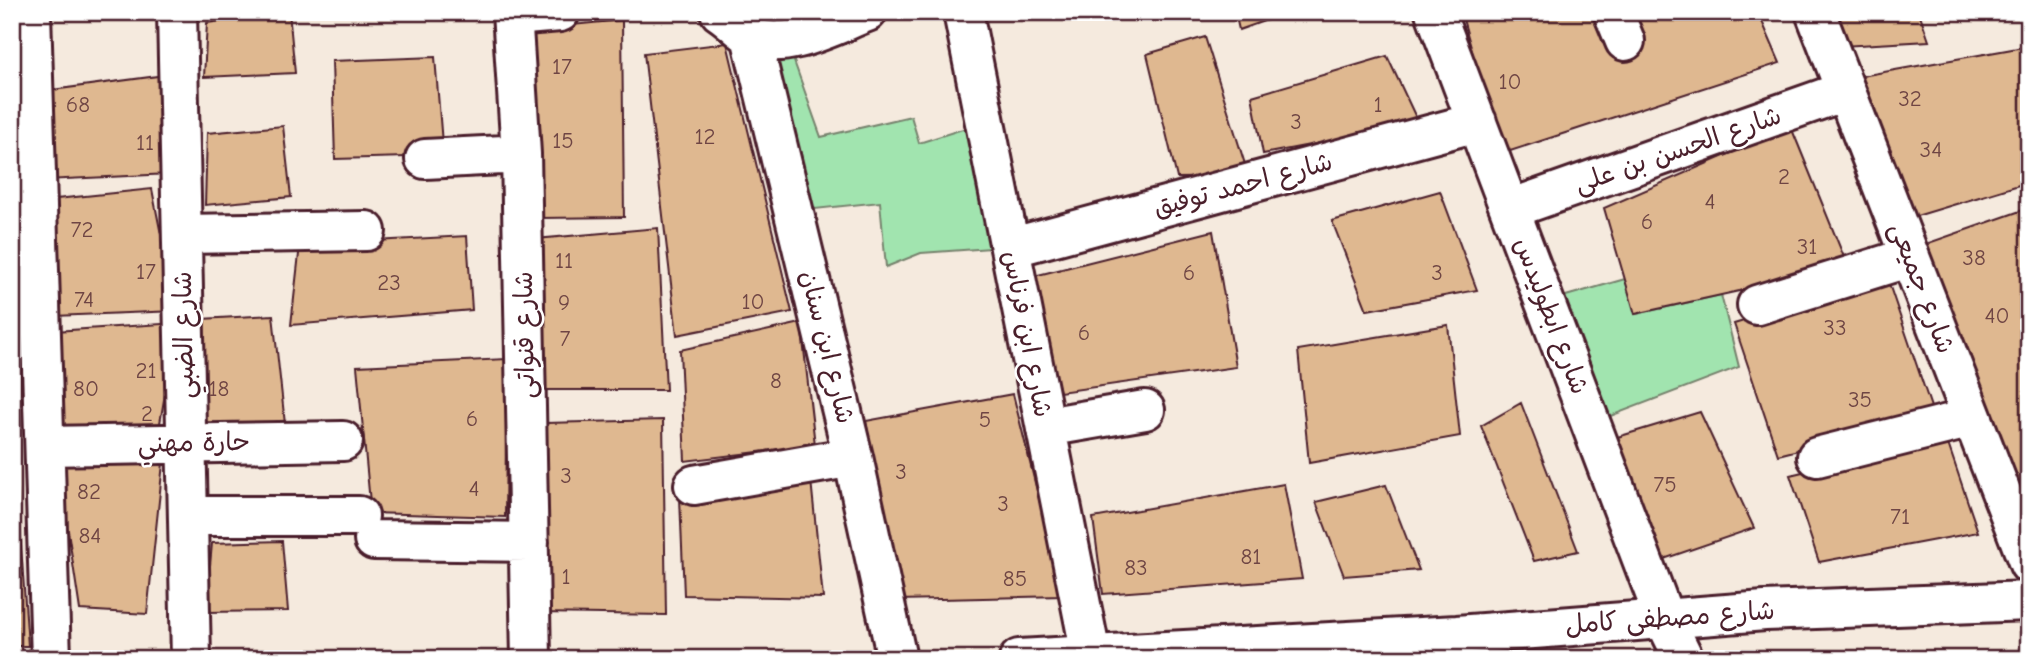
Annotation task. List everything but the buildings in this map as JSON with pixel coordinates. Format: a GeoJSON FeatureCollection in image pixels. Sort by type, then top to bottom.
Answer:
{"type":"FeatureCollection","features":[{"type":"Feature","properties":{"kind":"street"},"geometry":{"type":"LineString","coordinates":[[31,12],[22,69],[27,369],[44,446],[51,659]]}},
{"type":"Feature","properties":{"kind":"street","name":"شارع الضبي"},"geometry":{"type":"LineString","coordinates":[[177,12],[191,659]]}},
{"type":"Feature","properties":{"kind":"street"},"geometry":{"type":"LineString","coordinates":[[512,14],[560,12]]}},
{"type":"Feature","properties":{"kind":"street"},"geometry":{"type":"LineString","coordinates":[[720,12],[751,36],[771,42],[791,40],[867,12]]}},
{"type":"Feature","properties":{"kind":"street","name":"شارع ابن فرناس"},"geometry":{"type":"LineString","coordinates":[[963,12],[1046,427],[1080,657]]}},
{"type":"Feature","properties":{"kind":"street","name":"شارع ابطوليدس"},"geometry":{"type":"LineString","coordinates":[[1435,12],[1664,620],[1684,659]]}},
{"type":"Feature","properties":{"kind":"street","name":"شارع جميعى"},"geometry":{"type":"LineString","coordinates":[[1815,12],[2029,564]]}},
{"type":"Feature","properties":{"kind":"street","name":"شارع قنواتى"},"geometry":{"type":"LineString","coordinates":[[512,14],[521,154],[531,659]]}},
{"type":"Feature","properties":{"kind":"street","name":"شارع ابن سنان"},"geometry":{"type":"LineString","coordinates":[[751,36],[853,457],[897,659]]}},
{"type":"Feature","properties":{"kind":"street","name":"شارع الحسن بن على"},"geometry":{"type":"LineString","coordinates":[[1510,209],[1845,91]]}},
{"type":"Feature","properties":{"kind":"street","name":"شارع احمد توفيق"},"geometry":{"type":"LineString","coordinates":[[1010,248],[1477,122]]}},
{"type":"Feature","properties":{"kind":"street"},"geometry":{"type":"LineString","coordinates":[[425,159],[521,154]]}},
{"type":"Feature","properties":{"kind":"street"},"geometry":{"type":"LineString","coordinates":[[182,234],[366,231]]}},
{"type":"Feature","properties":{"kind":"street"},"geometry":{"type":"LineString","coordinates":[[1757,305],[1910,257]]}},
{"type":"Feature","properties":{"kind":"street"},"geometry":{"type":"LineString","coordinates":[[1046,427],[1144,410]]}},
{"type":"Feature","properties":{"kind":"street"},"geometry":{"type":"LineString","coordinates":[[1817,457],[1972,418]]}},
{"type":"Feature","properties":{"kind":"street","name":"حارة مهني"},"geometry":{"type":"LineString","coordinates":[[44,446],[343,441]]}},
{"type":"Feature","properties":{"kind":"street"},"geometry":{"type":"LineString","coordinates":[[694,485],[853,457]]}},
{"type":"Feature","properties":{"kind":"street"},"geometry":{"type":"LineString","coordinates":[[188,516],[529,542]]}},
{"type":"Feature","properties":{"kind":"street","name":"شارع مصطفى كامل"},"geometry":{"type":"LineString","coordinates":[[1019,659],[1457,635],[1765,611],[2029,601]]}},
{"type":"Feature","properties":{"kind":"green space"},"geometry":{"type":"Polygon","coordinates":[[[790,50],[821,137],[911,116],[919,143],[994,119],[1034,245],[921,253],[886,267],[880,202],[787,212],[755,55],[790,50]]]}},
{"type":"Feature","properties":{"kind":"green space"},"geometry":{"type":"Polygon","coordinates":[[[1625,279],[1636,314],[1721,295],[1739,367],[1587,425],[1545,302],[1625,279]]]}}]}
